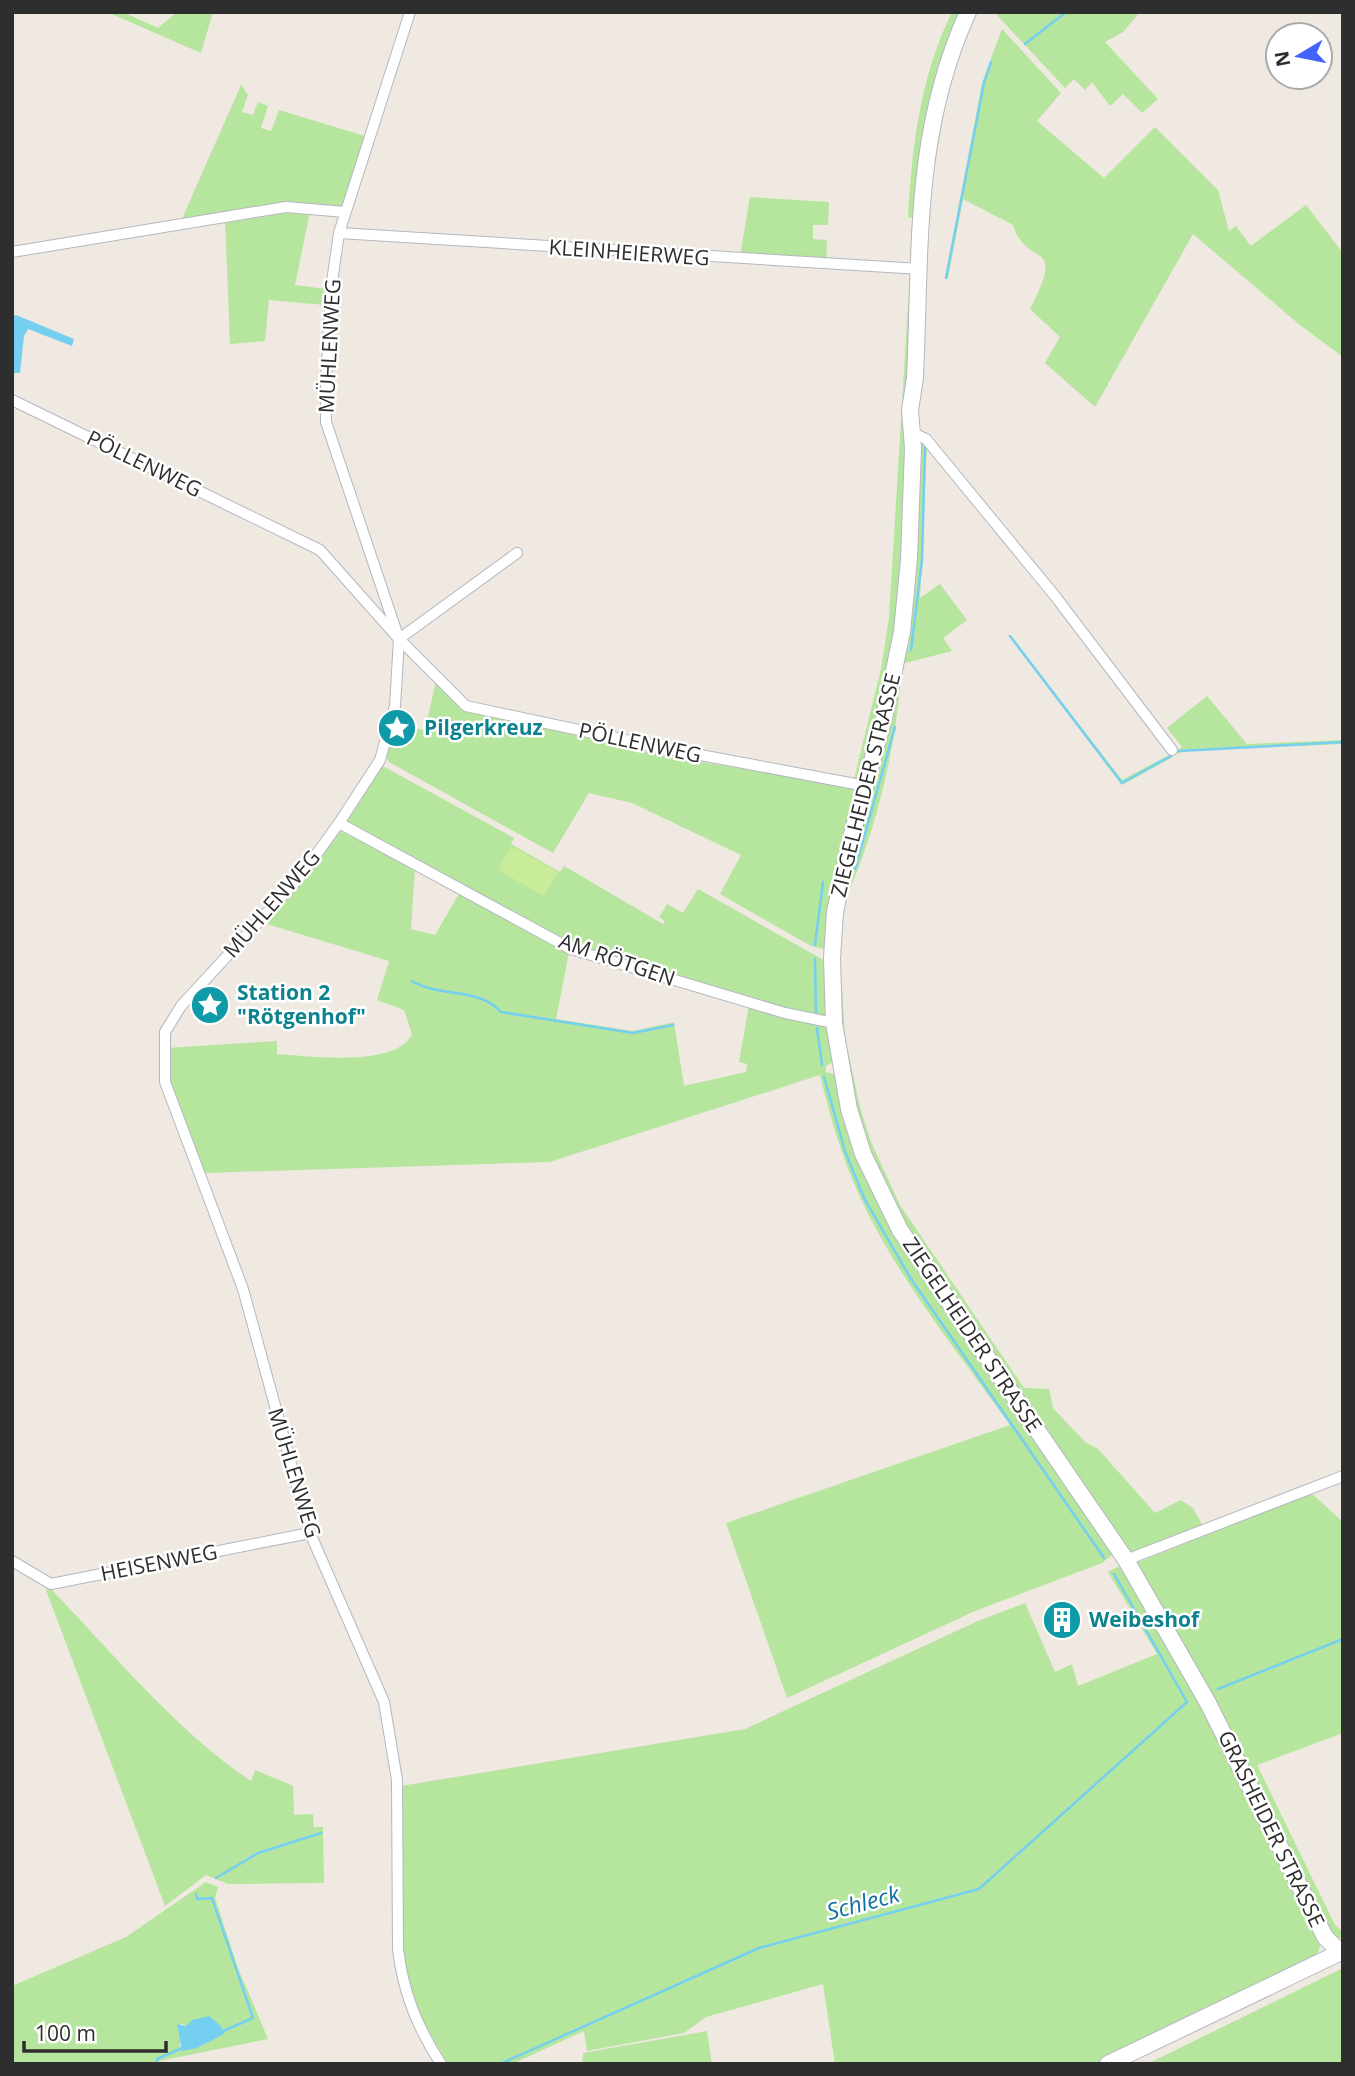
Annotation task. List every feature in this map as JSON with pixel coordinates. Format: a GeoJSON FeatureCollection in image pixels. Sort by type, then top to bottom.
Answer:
{"type":"FeatureCollection","features":[{"type":"Feature","properties":{"kind":"street","name":"MÜHLENWEG"},"geometry":{"type":"LineString","coordinates":[[410,12],[338,233],[326,342],[326,422],[400,639],[395,706],[380,760],[339,823],[300,877],[181,1006],[165,1032],[163,1057],[165,1082],[243,1289],[310,1533],[384,1702],[397,1780],[398,1949],[401,1976],[420,2028],[441,2064]]}},
{"type":"Feature","properties":{"kind":"street","name":"ZIEGELHEIDER STRASSE"},"geometry":{"type":"LineString","coordinates":[[968,12],[942,75],[929,127],[923,184],[915,378],[910,410],[912,433],[909,559],[902,632],[885,714],[842,872],[835,912],[832,968],[834,1023],[849,1109],[863,1154],[888,1209],[936,1286],[1126,1560],[1207,1700]]}},
{"type":"Feature","properties":{"kind":"street"},"geometry":{"type":"LineString","coordinates":[[12,252],[286,207],[345,212]]}},
{"type":"Feature","properties":{"kind":"street","name":"KLEINHEIERWEG"},"geometry":{"type":"LineString","coordinates":[[338,233],[920,269]]}},
{"type":"Feature","properties":{"kind":"street","name":"PÖLLENWEG"},"geometry":{"type":"LineString","coordinates":[[12,400],[320,550],[400,639],[466,706],[663,748],[866,786]]}},
{"type":"Feature","properties":{"kind":"street"},"geometry":{"type":"LineString","coordinates":[[912,433],[926,439],[986,512],[1063,606],[1172,750]]}},
{"type":"Feature","properties":{"kind":"street"},"geometry":{"type":"LineString","coordinates":[[400,639],[517,553]]}},
{"type":"Feature","properties":{"kind":"street","name":"AM RÖTGEN"},"geometry":{"type":"LineString","coordinates":[[339,823],[571,949],[785,1013],[834,1023]]}},
{"type":"Feature","properties":{"kind":"street"},"geometry":{"type":"LineString","coordinates":[[1126,1560],[1343,1476]]}},
{"type":"Feature","properties":{"kind":"street","name":"HEISENWEG"},"geometry":{"type":"LineString","coordinates":[[12,1562],[51,1584],[310,1533]]}},
{"type":"Feature","properties":{"kind":"street","name":"GRASHEIDER STRASSE"},"geometry":{"type":"LineString","coordinates":[[1108,2064],[1341,1952],[1325,1937],[1207,1700]]}},
{"type":"Feature","properties":{"kind":"green space"},"geometry":{"type":"Polygon","coordinates":[[[107,12],[123,12],[158,28],[177,12],[213,12],[201,53],[107,12]]]}},
{"type":"Feature","properties":{"kind":"green space"},"geometry":{"type":"Polygon","coordinates":[[[952,12],[963,12],[916,262],[910,267],[912,218],[908,217],[919,113],[932,62],[952,12]]]}},
{"type":"Feature","properties":{"kind":"green space"},"geometry":{"type":"Polygon","coordinates":[[[994,12],[1140,12],[1123,32],[1105,42],[1158,99],[1142,113],[1123,94],[1110,106],[1092,82],[1085,90],[1074,79],[1065,88],[994,12]]]}},
{"type":"Feature","properties":{"kind":"green space"},"geometry":{"type":"Polygon","coordinates":[[[1002,29],[1061,93],[1037,121],[1104,178],[1155,127],[1218,190],[1229,231],[1236,226],[1251,246],[1306,205],[1343,253],[1343,357],[1300,325],[1193,234],[1095,407],[1045,363],[1060,337],[1030,309],[1041,287],[1045,262],[1041,256],[1026,247],[1013,225],[963,199],[948,279],[945,278],[982,83],[1002,29]]]}},
{"type":"Feature","properties":{"kind":"green space"},"geometry":{"type":"Polygon","coordinates":[[[241,85],[248,95],[242,112],[253,115],[258,102],[268,106],[261,128],[271,131],[279,110],[368,137],[343,208],[285,204],[181,221],[241,85]]]}},
{"type":"Feature","properties":{"kind":"green space"},"geometry":{"type":"Polygon","coordinates":[[[750,197],[829,202],[828,225],[813,225],[813,239],[827,240],[826,262],[740,257],[750,197]]]}},
{"type":"Feature","properties":{"kind":"green space"},"geometry":{"type":"Polygon","coordinates":[[[284,210],[310,212],[295,285],[326,289],[325,305],[269,300],[265,341],[230,344],[225,219],[284,210]]]}},
{"type":"Feature","properties":{"kind":"green space"},"geometry":{"type":"Polygon","coordinates":[[[910,272],[915,277],[897,630],[863,777],[854,779],[881,669],[889,618],[910,272]]]}},
{"type":"Feature","properties":{"kind":"green space"},"geometry":{"type":"Polygon","coordinates":[[[918,441],[927,446],[920,598],[940,584],[967,620],[943,638],[952,651],[902,664],[896,724],[884,784],[868,842],[846,898],[843,893],[884,736],[918,441]]]}},
{"type":"Feature","properties":{"kind":"green space"},"geometry":{"type":"Polygon","coordinates":[[[1008,635],[1122,780],[1171,754],[1173,757],[1122,785],[1008,635]]]}},
{"type":"Feature","properties":{"kind":"green space"},"geometry":{"type":"Polygon","coordinates":[[[436,681],[464,711],[538,724],[660,755],[851,787],[858,793],[829,950],[811,946],[720,894],[741,855],[632,803],[589,793],[553,853],[389,762],[386,758],[396,725],[425,730],[436,681]]]}},
{"type":"Feature","properties":{"kind":"green space"},"geometry":{"type":"Polygon","coordinates":[[[1207,696],[1247,744],[1343,740],[1343,744],[1184,751],[1178,754],[1176,751],[1182,747],[1167,728],[1207,696]]]}},
{"type":"Feature","properties":{"kind":"green space"},"geometry":{"type":"Polygon","coordinates":[[[381,765],[514,838],[511,844],[560,872],[564,866],[663,924],[665,921],[659,917],[667,904],[683,913],[698,889],[827,962],[828,1015],[819,1018],[576,948],[346,821],[381,765]]]}},
{"type":"Feature","properties":{"kind":"green space"},"geometry":{"type":"Polygon","coordinates":[[[340,831],[415,868],[411,929],[435,935],[460,892],[569,952],[556,1019],[633,1031],[674,1022],[684,1086],[746,1072],[747,1064],[739,1062],[749,1005],[829,1027],[833,1062],[826,1066],[826,1072],[834,1074],[857,1149],[1113,1550],[1112,1555],[1102,1563],[975,1611],[787,1698],[726,1523],[1010,1425],[910,1286],[875,1227],[842,1152],[820,1075],[550,1162],[205,1173],[170,1080],[168,1048],[277,1041],[277,1054],[350,1058],[389,1052],[403,1045],[412,1034],[404,1010],[377,1000],[389,961],[270,925],[265,921],[340,831]]]}},
{"type":"Feature","properties":{"kind":"green space"},"geometry":{"type":"Polygon","coordinates":[[[511,846],[558,872],[544,896],[498,870],[511,846]]]}},
{"type":"Feature","properties":{"kind":"green space"},"geometry":{"type":"Polygon","coordinates":[[[842,903],[840,953],[845,1038],[860,1107],[871,1142],[900,1205],[1024,1388],[1049,1389],[1053,1408],[1085,1442],[1098,1449],[1155,1513],[1181,1500],[1193,1508],[1203,1526],[1132,1553],[1123,1549],[909,1234],[870,1158],[851,1104],[840,1036],[837,980],[842,903]]]}},
{"type":"Feature","properties":{"kind":"green space"},"geometry":{"type":"Polygon","coordinates":[[[1311,1493],[1343,1522],[1343,1733],[1257,1765],[1335,1925],[1343,1932],[1343,1937],[1336,1939],[1327,1931],[1136,1563],[1311,1493]]]}},
{"type":"Feature","properties":{"kind":"green space"},"geometry":{"type":"Polygon","coordinates":[[[1119,1566],[1189,1677],[1319,1936],[1321,1944],[1316,1958],[1102,2064],[835,2064],[823,1984],[706,2017],[684,2033],[587,2051],[584,2031],[512,2064],[448,2064],[415,2008],[402,1951],[401,1786],[745,1729],[978,1621],[1025,1603],[1055,1672],[1072,1664],[1078,1686],[1157,1654],[1108,1572],[1119,1566]]]}},
{"type":"Feature","properties":{"kind":"green space"},"geometry":{"type":"Polygon","coordinates":[[[50,1588],[171,1715],[224,1761],[251,1781],[255,1770],[293,1786],[294,1815],[313,1814],[314,1827],[323,1827],[324,1883],[228,1884],[206,1875],[165,1906],[46,1590],[50,1588]]]}},
{"type":"Feature","properties":{"kind":"green space"},"geometry":{"type":"Polygon","coordinates":[[[206,1882],[218,1887],[215,1898],[238,1968],[268,2039],[159,2061],[159,2064],[12,2064],[12,1986],[126,1937],[206,1882]],[[205,2017],[186,2026],[180,2023],[180,2047],[197,2048],[205,2017]]]}},
{"type":"Feature","properties":{"kind":"green space"},"geometry":{"type":"Polygon","coordinates":[[[1343,1968],[1343,2064],[1147,2064],[1343,1968]]]}},
{"type":"Feature","properties":{"kind":"green space"},"geometry":{"type":"Polygon","coordinates":[[[707,2031],[712,2064],[582,2064],[583,2053],[707,2031]]]}},
{"type":"Feature","properties":{"kind":"water"},"geometry":{"type":"Polygon","coordinates":[[[16,315],[74,339],[72,346],[28,329],[24,336],[20,373],[12,373],[12,316],[16,315]]]}},
{"type":"Feature","properties":{"kind":"water"},"geometry":{"type":"Polygon","coordinates":[[[209,2016],[221,2026],[224,2034],[197,2048],[182,2051],[177,2024],[186,2026],[192,2020],[209,2016]]]}},
{"type":"Feature","properties":{"kind":"waterway"},"geometry":{"type":"LineString","coordinates":[[1025,44],[1066,12]]}},
{"type":"Feature","properties":{"kind":"waterway"},"geometry":{"type":"LineString","coordinates":[[946,278],[984,83],[991,62]]}},
{"type":"Feature","properties":{"kind":"waterway"},"geometry":{"type":"LineString","coordinates":[[911,650],[922,560],[925,447]]}},
{"type":"Feature","properties":{"kind":"waterway"},"geometry":{"type":"LineString","coordinates":[[1010,636],[1122,783],[1171,756]]}},
{"type":"Feature","properties":{"kind":"waterway"},"geometry":{"type":"LineString","coordinates":[[855,869],[895,727]]}},
{"type":"Feature","properties":{"kind":"waterway"},"geometry":{"type":"LineString","coordinates":[[1179,751],[1343,742]]}},
{"type":"Feature","properties":{"kind":"waterway"},"geometry":{"type":"LineString","coordinates":[[815,945],[823,882]]}},
{"type":"Feature","properties":{"kind":"waterway"},"geometry":{"type":"LineString","coordinates":[[815,959],[816,1015]]}},
{"type":"Feature","properties":{"kind":"waterway"},"geometry":{"type":"LineString","coordinates":[[412,981],[435,990],[482,999],[501,1012],[633,1033],[673,1025]]}},
{"type":"Feature","properties":{"kind":"waterway"},"geometry":{"type":"LineString","coordinates":[[817,1028],[822,1065]]}},
{"type":"Feature","properties":{"kind":"waterway"},"geometry":{"type":"LineString","coordinates":[[824,1077],[845,1151],[864,1198],[911,1279],[1104,1558]]}},
{"type":"Feature","properties":{"kind":"waterway","name":"Schleck"},"geometry":{"type":"LineString","coordinates":[[500,2064],[759,1948],[979,1889],[1187,1702],[1114,1574]]}},
{"type":"Feature","properties":{"kind":"waterway","name":"Schleck"},"geometry":{"type":"LineString","coordinates":[[1218,1689],[1343,1639]]}},
{"type":"Feature","properties":{"kind":"waterway"},"geometry":{"type":"LineString","coordinates":[[216,1878],[258,1853],[321,1833]]}},
{"type":"Feature","properties":{"kind":"waterway"},"geometry":{"type":"LineString","coordinates":[[196,1894],[197,1899],[212,1898],[253,2018],[221,2032]]}},
{"type":"Feature","properties":{"kind":"waterway"},"geometry":{"type":"LineString","coordinates":[[157,2064],[157,2059],[182,2048]]}},
{"type":"Feature","properties":{"kind":"place","name":"Pilgerkreuz"},"geometry":{"type":"Point","coordinates":[397,728]}},
{"type":"Feature","properties":{"kind":"place","name":"Station 2 \"Rötgenhof\""},"geometry":{"type":"Point","coordinates":[210,1005]}},
{"type":"Feature","properties":{"kind":"place","name":"Weibeshof"},"geometry":{"type":"Point","coordinates":[1062,1620]}}]}
